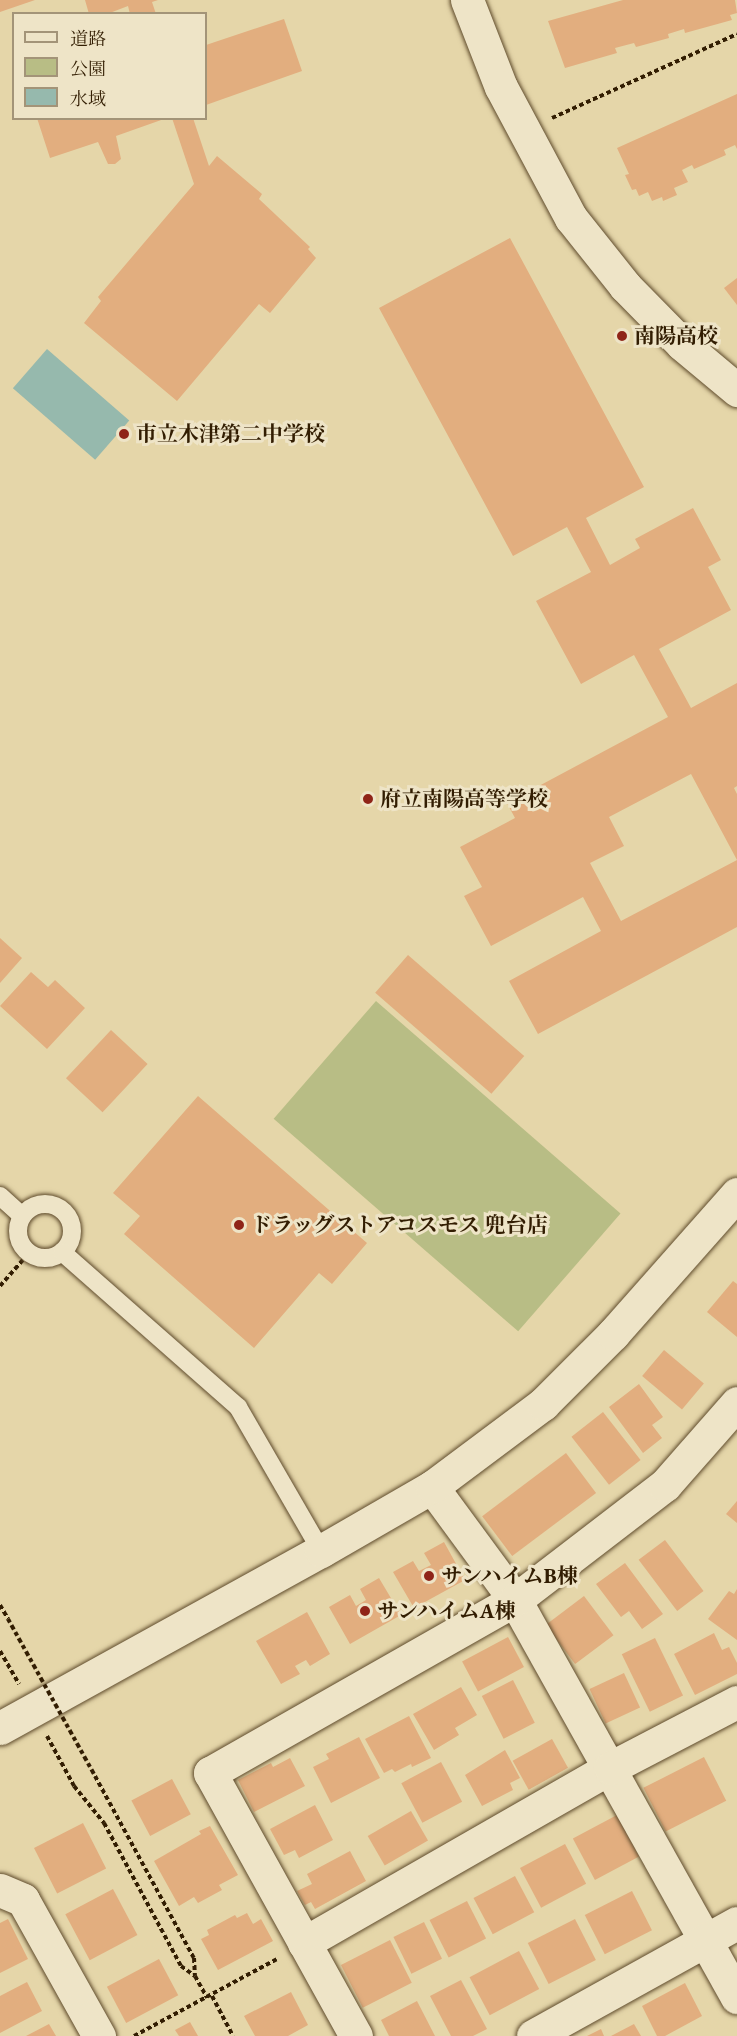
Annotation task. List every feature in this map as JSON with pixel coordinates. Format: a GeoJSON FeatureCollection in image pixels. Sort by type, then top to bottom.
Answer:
{"type":"FeatureCollection","features":[{"type":"Feature","properties":{"kind":"street"},"geometry":{"type":"LineString","coordinates":[[467,0],[501,87],[571,218],[625,286],[682,344],[737,390]]}},
{"type":"Feature","properties":{"kind":"street"},"geometry":{"type":"LineString","coordinates":[[0,1728],[321,1551],[432,1487],[543,1404],[613,1334],[737,1194]]}},
{"type":"Feature","properties":{"kind":"street"},"geometry":{"type":"LineString","coordinates":[[356,2036],[210,1773],[515,1600],[665,1485],[737,1402]]}},
{"type":"Feature","properties":{"kind":"street"},"geometry":{"type":"LineString","coordinates":[[432,1487],[515,1600],[737,1997]]}},
{"type":"Feature","properties":{"kind":"street"},"geometry":{"type":"LineString","coordinates":[[304,1943],[610,1768],[737,1702]]}},
{"type":"Feature","properties":{"kind":"street"},"geometry":{"type":"LineString","coordinates":[[0,1890],[23,1900],[99,2036]]}},
{"type":"Feature","properties":{"kind":"street"},"geometry":{"type":"LineString","coordinates":[[533,2036],[737,1923]]}},
{"type":"Feature","properties":{"kind":"lane"},"geometry":{"type":"LineString","coordinates":[[0,1196],[22,1216]]}},
{"type":"Feature","properties":{"kind":"lane"},"geometry":{"type":"LineString","coordinates":[[45,1205],[58,1208],[67,1216],[72,1229],[70,1241],[62,1252],[52,1257],[40,1258],[29,1253],[18,1236],[22,1216],[32,1208],[45,1205]]}},
{"type":"Feature","properties":{"kind":"lane"},"geometry":{"type":"LineString","coordinates":[[62,1252],[238,1407],[321,1551]]}},
{"type":"Feature","properties":{"kind":"path"},"geometry":{"type":"LineString","coordinates":[[548,119],[737,34]]}},
{"type":"Feature","properties":{"kind":"path"},"geometry":{"type":"LineString","coordinates":[[0,1286],[29,1253]]}},
{"type":"Feature","properties":{"kind":"path"},"geometry":{"type":"LineString","coordinates":[[0,1605],[194,1958],[195,1976]]}},
{"type":"Feature","properties":{"kind":"path"},"geometry":{"type":"LineString","coordinates":[[0,1651],[21,1688]]}},
{"type":"Feature","properties":{"kind":"path"},"geometry":{"type":"LineString","coordinates":[[45,1732],[74,1786],[104,1823],[181,1966],[195,1976],[233,2036]]}},
{"type":"Feature","properties":{"kind":"path"},"geometry":{"type":"LineString","coordinates":[[134,2036],[210,1997],[304,1943]]}},
{"type":"Feature","properties":{"kind":"green space"},"geometry":{"type":"Polygon","coordinates":[[[376,1001],[621,1214],[518,1331],[274,1119],[376,1001]]]}},
{"type":"Feature","properties":{"kind":"water"},"geometry":{"type":"Polygon","coordinates":[[[47,349],[129,421],[95,460],[13,388],[47,349]]]}},
{"type":"Feature","properties":{"kind":"building"},"geometry":{"type":"Polygon","coordinates":[[[0,0],[35,0],[0,12],[0,0]]]}},
{"type":"Feature","properties":{"kind":"building"},"geometry":{"type":"Polygon","coordinates":[[[85,0],[158,0],[152,2],[155,12],[130,12],[128,6],[112,12],[88,12],[85,0]]]}},
{"type":"Feature","properties":{"kind":"building"},"geometry":{"type":"Polygon","coordinates":[[[623,0],[735,0],[737,13],[730,15],[732,20],[685,33],[684,29],[668,34],[669,38],[636,47],[634,43],[615,48],[617,53],[565,68],[548,21],[623,0]]]}},
{"type":"Feature","properties":{"kind":"building"},"geometry":{"type":"Polygon","coordinates":[[[284,19],[302,71],[207,105],[207,45],[284,19]]]}},
{"type":"Feature","properties":{"kind":"building"},"geometry":{"type":"Polygon","coordinates":[[[737,94],[737,149],[735,145],[724,150],[726,155],[694,169],[692,165],[682,170],[688,182],[674,188],[677,195],[663,201],[662,197],[652,201],[648,192],[639,196],[636,189],[632,190],[625,175],[629,174],[617,148],[737,94]]]}},
{"type":"Feature","properties":{"kind":"building"},"geometry":{"type":"Polygon","coordinates":[[[38,120],[161,120],[116,136],[121,159],[115,164],[108,164],[98,142],[50,158],[38,120]]]}},
{"type":"Feature","properties":{"kind":"building"},"geometry":{"type":"Polygon","coordinates":[[[173,120],[194,120],[209,166],[217,156],[262,194],[259,199],[310,247],[308,249],[316,258],[270,313],[259,304],[177,401],[84,323],[101,301],[98,297],[194,184],[173,120]]]}},
{"type":"Feature","properties":{"kind":"building"},"geometry":{"type":"Polygon","coordinates":[[[510,238],[644,487],[586,518],[610,565],[640,548],[635,539],[693,508],[721,560],[708,567],[731,610],[659,649],[691,708],[737,683],[737,786],[734,788],[737,794],[737,860],[737,927],[538,1034],[509,981],[601,931],[583,897],[491,946],[464,896],[482,887],[460,847],[515,818],[507,803],[668,717],[634,655],[581,684],[536,601],[591,572],[567,527],[513,556],[379,308],[510,238]],[[691,774],[609,817],[624,846],[590,863],[621,921],[737,860],[691,774]]]}},
{"type":"Feature","properties":{"kind":"building"},"geometry":{"type":"Polygon","coordinates":[[[737,278],[737,305],[724,288],[737,278]]]}},
{"type":"Feature","properties":{"kind":"building"},"geometry":{"type":"Polygon","coordinates":[[[0,938],[22,958],[0,983],[0,938]]]}},
{"type":"Feature","properties":{"kind":"building"},"geometry":{"type":"Polygon","coordinates":[[[408,955],[524,1056],[491,1094],[375,993],[408,955]]]}},
{"type":"Feature","properties":{"kind":"building"},"geometry":{"type":"Polygon","coordinates":[[[31,972],[48,987],[55,980],[85,1008],[47,1049],[0,1006],[31,972]]]}},
{"type":"Feature","properties":{"kind":"building"},"geometry":{"type":"Polygon","coordinates":[[[111,1030],[148,1064],[103,1112],[66,1078],[111,1030]]]}},
{"type":"Feature","properties":{"kind":"building","name":"ドラッグストアコスモス 兜台店"},"geometry":{"type":"Polygon","coordinates":[[[198,1096],[367,1243],[332,1284],[319,1273],[254,1348],[124,1234],[140,1216],[113,1193],[198,1096]]]}},
{"type":"Feature","properties":{"kind":"building"},"geometry":{"type":"Polygon","coordinates":[[[733,1281],[737,1284],[737,1337],[707,1312],[733,1281]]]}},
{"type":"Feature","properties":{"kind":"building"},"geometry":{"type":"Polygon","coordinates":[[[664,1350],[704,1383],[682,1409],[642,1376],[664,1350]]]}},
{"type":"Feature","properties":{"kind":"building"},"geometry":{"type":"Polygon","coordinates":[[[639,1384],[663,1417],[652,1425],[662,1438],[643,1453],[609,1407],[639,1384]]]}},
{"type":"Feature","properties":{"kind":"building"},"geometry":{"type":"Polygon","coordinates":[[[603,1412],[641,1460],[609,1485],[571,1437],[603,1412]]]}},
{"type":"Feature","properties":{"kind":"building"},"geometry":{"type":"Polygon","coordinates":[[[566,1453],[596,1493],[512,1556],[482,1516],[566,1453]]]}},
{"type":"Feature","properties":{"kind":"building"},"geometry":{"type":"Polygon","coordinates":[[[737,1501],[737,1523],[726,1514],[737,1501]]]}},
{"type":"Feature","properties":{"kind":"building"},"geometry":{"type":"Polygon","coordinates":[[[665,1540],[704,1591],[677,1611],[639,1560],[665,1540]]]}},
{"type":"Feature","properties":{"kind":"building","name":"サンハイムB棟"},"geometry":{"type":"Polygon","coordinates":[[[444,1542],[465,1580],[414,1608],[393,1572],[413,1561],[419,1571],[431,1565],[424,1553],[444,1542]]]}},
{"type":"Feature","properties":{"kind":"building"},"geometry":{"type":"Polygon","coordinates":[[[625,1563],[663,1614],[642,1629],[629,1611],[621,1617],[596,1584],[625,1563]]]}},
{"type":"Feature","properties":{"kind":"building","name":"サンハイムA棟"},"geometry":{"type":"Polygon","coordinates":[[[379,1578],[401,1615],[350,1644],[329,1607],[350,1595],[356,1606],[366,1600],[360,1589],[379,1578]]]}},
{"type":"Feature","properties":{"kind":"building"},"geometry":{"type":"Polygon","coordinates":[[[737,1589],[737,1640],[708,1619],[729,1591],[734,1594],[737,1589]]]}},
{"type":"Feature","properties":{"kind":"building"},"geometry":{"type":"Polygon","coordinates":[[[584,1596],[613,1635],[575,1664],[546,1625],[584,1596]]]}},
{"type":"Feature","properties":{"kind":"building"},"geometry":{"type":"Polygon","coordinates":[[[307,1612],[330,1654],[310,1666],[306,1660],[295,1666],[300,1674],[281,1684],[256,1641],[307,1612]]]}},
{"type":"Feature","properties":{"kind":"building"},"geometry":{"type":"Polygon","coordinates":[[[714,1633],[722,1650],[729,1647],[737,1663],[737,1674],[695,1695],[674,1654],[714,1633]]]}},
{"type":"Feature","properties":{"kind":"building"},"geometry":{"type":"Polygon","coordinates":[[[508,1637],[524,1667],[478,1691],[462,1661],[508,1637]]]}},
{"type":"Feature","properties":{"kind":"building"},"geometry":{"type":"Polygon","coordinates":[[[655,1638],[683,1696],[650,1712],[622,1654],[655,1638]]]}},
{"type":"Feature","properties":{"kind":"building"},"geometry":{"type":"Polygon","coordinates":[[[624,1673],[640,1707],[606,1723],[590,1689],[624,1673]]]}},
{"type":"Feature","properties":{"kind":"building"},"geometry":{"type":"Polygon","coordinates":[[[513,1680],[535,1723],[504,1739],[482,1696],[513,1680]]]}},
{"type":"Feature","properties":{"kind":"building"},"geometry":{"type":"Polygon","coordinates":[[[461,1687],[477,1715],[455,1728],[459,1735],[434,1750],[413,1714],[461,1687]]]}},
{"type":"Feature","properties":{"kind":"building"},"geometry":{"type":"Polygon","coordinates":[[[409,1716],[431,1758],[412,1767],[411,1764],[395,1772],[392,1769],[384,1773],[365,1739],[409,1716]]]}},
{"type":"Feature","properties":{"kind":"building"},"geometry":{"type":"Polygon","coordinates":[[[359,1737],[380,1778],[331,1803],[313,1767],[329,1759],[326,1754],[359,1737]]]}},
{"type":"Feature","properties":{"kind":"building"},"geometry":{"type":"Polygon","coordinates":[[[552,1739],[568,1768],[529,1790],[513,1761],[552,1739]]]}},
{"type":"Feature","properties":{"kind":"building"},"geometry":{"type":"Polygon","coordinates":[[[505,1750],[520,1778],[510,1783],[513,1790],[482,1806],[465,1775],[505,1750]]]}},
{"type":"Feature","properties":{"kind":"building"},"geometry":{"type":"Polygon","coordinates":[[[704,1757],[726,1801],[666,1832],[643,1788],[704,1757]]]}},
{"type":"Feature","properties":{"kind":"building"},"geometry":{"type":"Polygon","coordinates":[[[290,1758],[305,1786],[254,1812],[238,1780],[271,1763],[273,1767],[290,1758]]]}},
{"type":"Feature","properties":{"kind":"building"},"geometry":{"type":"Polygon","coordinates":[[[441,1762],[462,1802],[422,1823],[401,1783],[441,1762]]]}},
{"type":"Feature","properties":{"kind":"building"},"geometry":{"type":"Polygon","coordinates":[[[172,1779],[191,1814],[150,1836],[131,1801],[172,1779]]]}},
{"type":"Feature","properties":{"kind":"building"},"geometry":{"type":"Polygon","coordinates":[[[315,1805],[333,1840],[299,1858],[295,1850],[284,1855],[270,1829],[315,1805]]]}},
{"type":"Feature","properties":{"kind":"building"},"geometry":{"type":"Polygon","coordinates":[[[411,1811],[428,1840],[385,1865],[368,1836],[411,1811]]]}},
{"type":"Feature","properties":{"kind":"building"},"geometry":{"type":"Polygon","coordinates":[[[617,1815],[639,1856],[595,1880],[573,1838],[617,1815]]]}},
{"type":"Feature","properties":{"kind":"building"},"geometry":{"type":"Polygon","coordinates":[[[83,1823],[106,1868],[57,1893],[34,1848],[83,1823]]]}},
{"type":"Feature","properties":{"kind":"building"},"geometry":{"type":"Polygon","coordinates":[[[210,1826],[238,1875],[219,1885],[222,1890],[198,1903],[194,1897],[179,1906],[154,1861],[201,1834],[199,1831],[210,1826]]]}},
{"type":"Feature","properties":{"kind":"building"},"geometry":{"type":"Polygon","coordinates":[[[565,1844],[586,1884],[541,1908],[520,1868],[565,1844]]]}},
{"type":"Feature","properties":{"kind":"building"},"geometry":{"type":"Polygon","coordinates":[[[350,1851],[366,1881],[315,1909],[311,1902],[305,1905],[297,1891],[312,1884],[307,1874],[350,1851]]]}},
{"type":"Feature","properties":{"kind":"building"},"geometry":{"type":"Polygon","coordinates":[[[515,1876],[534,1912],[493,1934],[474,1898],[515,1876]]]}},
{"type":"Feature","properties":{"kind":"building"},"geometry":{"type":"Polygon","coordinates":[[[113,1889],[137,1935],[90,1960],[65,1914],[113,1889]]]}},
{"type":"Feature","properties":{"kind":"building"},"geometry":{"type":"Polygon","coordinates":[[[632,1891],[652,1930],[605,1954],[585,1915],[632,1891]]]}},
{"type":"Feature","properties":{"kind":"building"},"geometry":{"type":"Polygon","coordinates":[[[467,1901],[486,1938],[449,1957],[430,1920],[467,1901]]]}},
{"type":"Feature","properties":{"kind":"building"},"geometry":{"type":"Polygon","coordinates":[[[247,1913],[253,1924],[261,1919],[273,1941],[218,1970],[201,1939],[209,1935],[207,1930],[235,1915],[237,1918],[247,1913]]]}},
{"type":"Feature","properties":{"kind":"building"},"geometry":{"type":"Polygon","coordinates":[[[8,1919],[28,1959],[0,1973],[0,1923],[8,1919]]]}},
{"type":"Feature","properties":{"kind":"building"},"geometry":{"type":"Polygon","coordinates":[[[575,1919],[596,1960],[549,1984],[528,1943],[575,1919]]]}},
{"type":"Feature","properties":{"kind":"building"},"geometry":{"type":"Polygon","coordinates":[[[424,1922],[442,1959],[411,1974],[393,1937],[424,1922]]]}},
{"type":"Feature","properties":{"kind":"building"},"geometry":{"type":"Polygon","coordinates":[[[390,1940],[412,1983],[363,2008],[341,1965],[390,1940]]]}},
{"type":"Feature","properties":{"kind":"building"},"geometry":{"type":"Polygon","coordinates":[[[519,1951],[539,1989],[490,2015],[470,1977],[519,1951]]]}},
{"type":"Feature","properties":{"kind":"building"},"geometry":{"type":"Polygon","coordinates":[[[159,1959],[178,1995],[126,2023],[107,1987],[159,1959]]]}},
{"type":"Feature","properties":{"kind":"building"},"geometry":{"type":"Polygon","coordinates":[[[461,1980],[487,2029],[473,2036],[451,2036],[430,1996],[461,1980]]]}},
{"type":"Feature","properties":{"kind":"building"},"geometry":{"type":"Polygon","coordinates":[[[27,1982],[42,2011],[0,2033],[0,1996],[27,1982]]]}},
{"type":"Feature","properties":{"kind":"building"},"geometry":{"type":"Polygon","coordinates":[[[685,1983],[702,2016],[665,2036],[657,2036],[642,2006],[685,1983]]]}},
{"type":"Feature","properties":{"kind":"building"},"geometry":{"type":"Polygon","coordinates":[[[291,1992],[308,2025],[288,2036],[255,2036],[244,2016],[291,1992]]]}},
{"type":"Feature","properties":{"kind":"building"},"geometry":{"type":"Polygon","coordinates":[[[417,2001],[435,2036],[389,2036],[381,2020],[417,2001]]]}},
{"type":"Feature","properties":{"kind":"building"},"geometry":{"type":"Polygon","coordinates":[[[190,2022],[198,2036],[179,2036],[175,2030],[190,2022]]]}},
{"type":"Feature","properties":{"kind":"building"},"geometry":{"type":"Polygon","coordinates":[[[49,2024],[56,2036],[26,2036],[49,2024]]]}},
{"type":"Feature","properties":{"kind":"building"},"geometry":{"type":"Polygon","coordinates":[[[634,2024],[641,2036],[611,2036],[634,2024]]]}},
{"type":"Feature","properties":{"kind":"building"},"geometry":{"type":"Polygon","coordinates":[[[601,2029],[604,2036],[587,2036],[601,2029]]]}},
{"type":"Feature","properties":{"kind":"place","name":"南陽高校"},"geometry":{"type":"Point","coordinates":[622,336]}},
{"type":"Feature","properties":{"kind":"place","name":"市立木津第二中学校"},"geometry":{"type":"Point","coordinates":[124,434]}},
{"type":"Feature","properties":{"kind":"place","name":"府立南陽高等学校"},"geometry":{"type":"Point","coordinates":[368,799]}},
{"type":"Feature","properties":{"kind":"place","name":"ドラッグストアコスモス 兜台店"},"geometry":{"type":"Point","coordinates":[239,1225]}},
{"type":"Feature","properties":{"kind":"place","name":"サンハイムB棟"},"geometry":{"type":"Point","coordinates":[429,1576]}},
{"type":"Feature","properties":{"kind":"place","name":"サンハイムA棟"},"geometry":{"type":"Point","coordinates":[365,1611]}}]}
